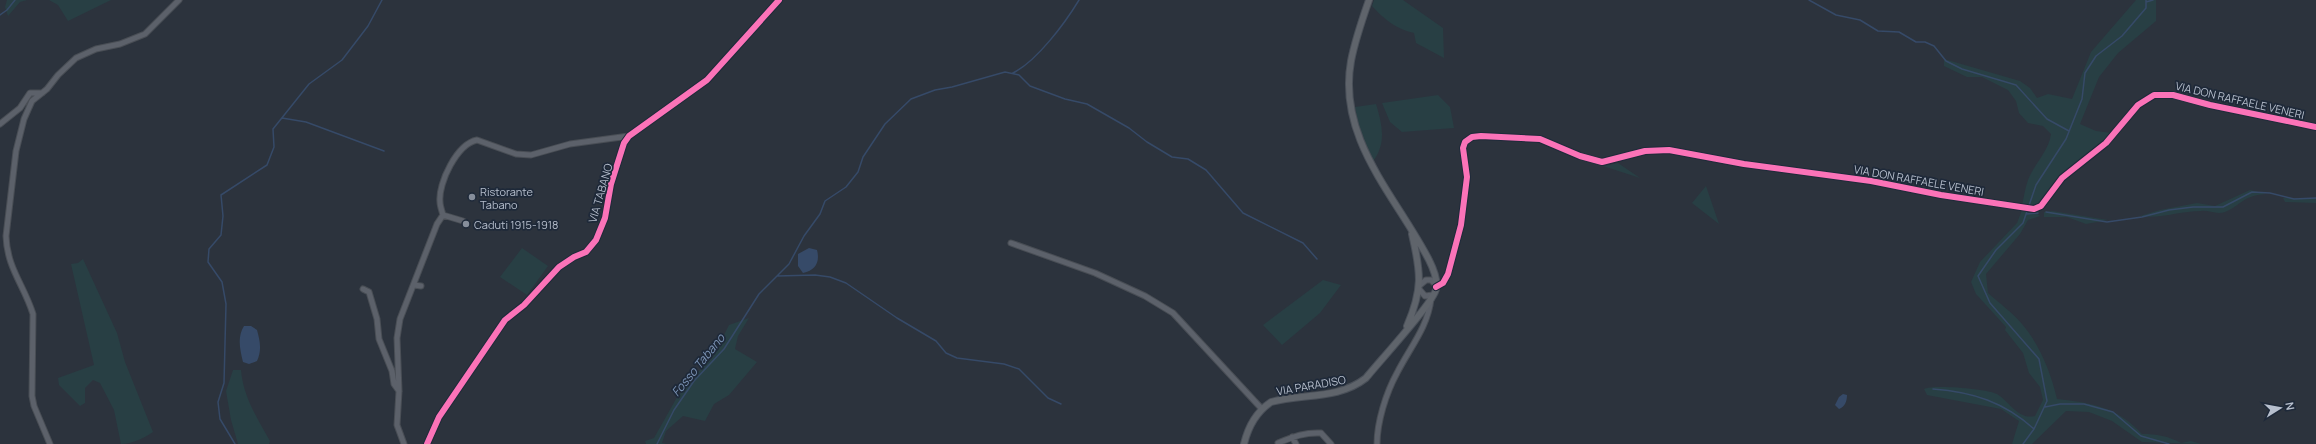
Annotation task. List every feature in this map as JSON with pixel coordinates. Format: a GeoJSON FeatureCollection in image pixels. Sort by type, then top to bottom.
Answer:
{"type":"FeatureCollection","features":[{"type":"Feature","properties":{"kind":"main road"},"geometry":{"type":"LineString","coordinates":[[1370,0],[1356,38],[1351,62],[1349,90],[1352,114],[1358,137],[1371,166],[1430,260],[1436,285],[1432,296]]}},
{"type":"Feature","properties":{"kind":"main road"},"geometry":{"type":"LineString","coordinates":[[1411,230],[1419,266],[1420,287]]}},
{"type":"Feature","properties":{"kind":"main road","name":"VIA PARADISO"},"geometry":{"type":"LineString","coordinates":[[1405,331],[1420,287]]}},
{"type":"Feature","properties":{"kind":"main road","name":"VIA PARADISO"},"geometry":{"type":"LineString","coordinates":[[1261,408],[1271,402],[1281,399],[1323,395],[1355,387],[1366,378],[1405,331],[1424,311],[1432,296]]}},
{"type":"Feature","properties":{"kind":"main road"},"geometry":{"type":"LineString","coordinates":[[1244,444],[1252,422],[1261,408]]}},
{"type":"Feature","properties":{"kind":"street"},"geometry":{"type":"LineString","coordinates":[[50,444],[34,406],[32,396],[33,314],[29,302],[10,264],[6,236],[16,151],[22,126],[32,101],[42,93],[76,58],[96,49],[120,44],[145,34],[179,0]]}},
{"type":"Feature","properties":{"kind":"street","name":"VIA TABANO"},"geometry":{"type":"LineString","coordinates":[[427,444],[439,417],[505,320],[524,305],[559,267],[574,257],[586,252],[596,240],[605,218],[611,184],[624,143],[629,136],[707,80],[779,0]]}},
{"type":"Feature","properties":{"kind":"street"},"geometry":{"type":"LineString","coordinates":[[0,124],[20,108],[30,93],[42,93]]}},
{"type":"Feature","properties":{"kind":"street","name":"VIA DON RAFFAELE VENERI"},"geometry":{"type":"LineString","coordinates":[[1436,285],[1443,283],[1448,274],[1461,225],[1467,177],[1463,148],[1465,142],[1475,137],[1532,138],[1580,156],[1602,162],[1645,152],[1669,150],[1744,164],[1871,181],[1942,195],[2034,209],[2041,206],[2072,169],[2106,143],[2138,105],[2154,95],[2173,95],[2210,105],[2316,127]]}},
{"type":"Feature","properties":{"kind":"street","name":"VIA TABANO"},"geometry":{"type":"LineString","coordinates":[[443,215],[440,202],[442,185],[455,157],[465,145],[472,141],[490,143],[516,154],[531,155],[570,144],[629,136]]}},
{"type":"Feature","properties":{"kind":"street"},"geometry":{"type":"LineString","coordinates":[[404,444],[397,425],[399,391],[397,338],[400,319],[437,224],[443,215],[463,221]]}},
{"type":"Feature","properties":{"kind":"street"},"geometry":{"type":"LineString","coordinates":[[1011,243],[1102,277],[1145,296],[1173,313],[1261,408]]}},
{"type":"Feature","properties":{"kind":"street"},"geometry":{"type":"LineString","coordinates":[[1377,444],[1379,428],[1391,385],[1430,316],[1432,296],[1425,296],[1420,287],[1426,280],[1431,280],[1436,285]]}},
{"type":"Feature","properties":{"kind":"street"},"geometry":{"type":"LineString","coordinates":[[414,284],[421,286]]}},
{"type":"Feature","properties":{"kind":"street"},"geometry":{"type":"LineString","coordinates":[[363,289],[369,292],[377,319],[380,339],[392,371],[394,384],[399,391]]}},
{"type":"Feature","properties":{"kind":"street"},"geometry":{"type":"LineString","coordinates":[[1278,443],[1300,434],[1321,433],[1331,444]]}},
{"type":"Feature","properties":{"kind":"street"},"geometry":{"type":"LineString","coordinates":[[1292,437],[1296,444]]}},
{"type":"Feature","properties":{"kind":"green space"},"geometry":{"type":"Polygon","coordinates":[[[7,0],[27,0],[20,2],[8,16],[5,7],[7,0]]]}},
{"type":"Feature","properties":{"kind":"green space"},"geometry":{"type":"Polygon","coordinates":[[[49,0],[111,0],[68,21],[58,5],[49,0]]]}},
{"type":"Feature","properties":{"kind":"green space"},"geometry":{"type":"Polygon","coordinates":[[[1374,0],[1403,0],[1443,28],[1444,58],[1416,43],[1414,33],[1396,26],[1381,15],[1372,6],[1374,0]]]}},
{"type":"Feature","properties":{"kind":"green space"},"geometry":{"type":"Polygon","coordinates":[[[2136,0],[2156,0],[2156,21],[2118,53],[2099,77],[2080,124],[2096,131],[2112,133],[2104,143],[2060,179],[2039,206],[2022,205],[2028,180],[2050,140],[2051,134],[2043,126],[2028,123],[2019,113],[2016,101],[2008,90],[1982,77],[1967,77],[1944,66],[1944,59],[2020,81],[2030,88],[2037,98],[2048,94],[2072,99],[2091,52],[2136,0]]]}},
{"type":"Feature","properties":{"kind":"green space"},"geometry":{"type":"Polygon","coordinates":[[[1438,95],[1450,107],[1454,128],[1402,132],[1390,122],[1382,103],[1438,95]]]}},
{"type":"Feature","properties":{"kind":"green space"},"geometry":{"type":"Polygon","coordinates":[[[1376,104],[1380,119],[1382,140],[1373,161],[1359,127],[1355,107],[1376,104]]]}},
{"type":"Feature","properties":{"kind":"green space"},"geometry":{"type":"Polygon","coordinates":[[[1618,163],[1640,178],[1603,166],[1618,163]]]}},
{"type":"Feature","properties":{"kind":"green space"},"geometry":{"type":"Polygon","coordinates":[[[1706,186],[1719,224],[1692,203],[1706,186]]]}},
{"type":"Feature","properties":{"kind":"green space"},"geometry":{"type":"Polygon","coordinates":[[[2250,190],[2266,194],[2251,197],[2222,213],[2193,211],[2163,216],[2140,216],[2160,210],[2197,203],[2215,206],[2250,190]]]}},
{"type":"Feature","properties":{"kind":"green space"},"geometry":{"type":"Polygon","coordinates":[[[2283,198],[2316,198],[2316,203],[2285,202],[2283,198]]]}},
{"type":"Feature","properties":{"kind":"green space"},"geometry":{"type":"Polygon","coordinates":[[[2022,210],[2035,212],[2040,216],[2028,220],[2020,234],[1986,274],[1988,293],[2018,320],[2034,341],[2052,379],[2057,399],[2082,402],[2114,412],[2133,425],[2142,434],[2162,436],[2181,443],[2191,441],[2201,444],[2142,442],[2112,421],[2089,412],[2066,411],[2032,444],[2012,444],[2019,421],[2001,409],[1927,395],[1924,389],[1938,387],[1983,390],[1992,392],[2002,397],[2014,410],[2019,413],[2029,417],[2035,416],[2043,400],[2040,387],[2029,373],[2023,353],[2005,330],[2006,327],[1976,294],[1971,282],[1980,262],[2017,223],[2022,210]]]}},
{"type":"Feature","properties":{"kind":"green space"},"geometry":{"type":"Polygon","coordinates":[[[2052,211],[2108,220],[2086,224],[2067,217],[2044,217],[2044,212],[2052,211]]]}},
{"type":"Feature","properties":{"kind":"green space"},"geometry":{"type":"Polygon","coordinates":[[[522,248],[548,266],[527,295],[500,277],[522,248]]]}},
{"type":"Feature","properties":{"kind":"green space"},"geometry":{"type":"Polygon","coordinates":[[[83,259],[117,333],[125,362],[153,432],[134,442],[121,444],[114,410],[100,383],[93,380],[85,388],[85,403],[80,406],[59,385],[58,378],[94,365],[71,264],[78,263],[83,259]]]}},
{"type":"Feature","properties":{"kind":"green space"},"geometry":{"type":"Polygon","coordinates":[[[1323,280],[1341,285],[1320,313],[1282,345],[1263,325],[1323,280]]]}},
{"type":"Feature","properties":{"kind":"green space"},"geometry":{"type":"Polygon","coordinates":[[[749,318],[738,336],[735,349],[757,362],[729,395],[714,404],[705,421],[683,416],[666,431],[662,443],[667,444],[646,444],[645,441],[654,438],[676,399],[695,375],[713,357],[729,325],[749,318]]]}},
{"type":"Feature","properties":{"kind":"green space"},"geometry":{"type":"Polygon","coordinates":[[[233,370],[241,370],[242,380],[248,398],[270,441],[269,444],[238,444],[231,420],[226,391],[233,370]]]}},
{"type":"Feature","properties":{"kind":"water"},"geometry":{"type":"Polygon","coordinates":[[[809,248],[817,250],[818,258],[814,268],[803,273],[798,266],[798,254],[809,248]]]}},
{"type":"Feature","properties":{"kind":"water"},"geometry":{"type":"Polygon","coordinates":[[[244,326],[251,326],[257,330],[260,342],[260,353],[257,361],[249,364],[243,362],[240,348],[240,335],[244,326]]]}},
{"type":"Feature","properties":{"kind":"water"},"geometry":{"type":"Polygon","coordinates":[[[1843,394],[1847,395],[1846,402],[1843,407],[1839,409],[1835,405],[1839,397],[1843,394]]]}},
{"type":"Feature","properties":{"kind":"waterway"},"geometry":{"type":"LineString","coordinates":[[0,15],[7,10],[15,0]]}},
{"type":"Feature","properties":{"kind":"waterway"},"geometry":{"type":"LineString","coordinates":[[235,444],[220,419],[218,402],[224,383],[226,304],[222,282],[208,262],[209,249],[221,235],[223,216],[221,195],[267,165],[274,147],[273,129],[309,84],[342,60],[368,26],[382,0]]}},
{"type":"Feature","properties":{"kind":"waterway"},"geometry":{"type":"LineString","coordinates":[[1013,73],[1041,51],[1050,41],[1079,0]]}},
{"type":"Feature","properties":{"kind":"waterway"},"geometry":{"type":"LineString","coordinates":[[1809,0],[1836,15],[1860,20],[1878,31],[1899,32],[1916,42],[1925,42],[1934,46],[1946,61],[1962,69],[2016,85],[2047,119],[2069,131]]}},
{"type":"Feature","properties":{"kind":"waterway"},"geometry":{"type":"LineString","coordinates":[[2023,444],[2034,429],[2047,401],[2039,359],[1990,303],[1978,276],[1996,250],[2023,223],[2036,185],[2066,139],[2082,99],[2085,73],[2096,56],[2122,36],[2146,8],[2146,0]]}},
{"type":"Feature","properties":{"kind":"waterway"},"geometry":{"type":"LineString","coordinates":[[2146,2],[2153,0]]}},
{"type":"Feature","properties":{"kind":"waterway","name":"Fosso Tabano"},"geometry":{"type":"LineString","coordinates":[[657,444],[674,410],[694,381],[724,349],[759,294],[789,264],[804,236],[820,214],[825,201],[846,187],[858,172],[863,157],[885,124],[911,99],[935,90],[952,87],[1005,72],[1019,75],[1030,86],[1065,99],[1087,104],[1129,128],[1147,142],[1172,157],[1188,159],[1206,170],[1243,213],[1303,243],[1317,259]]}},
{"type":"Feature","properties":{"kind":"waterway"},"geometry":{"type":"LineString","coordinates":[[282,118],[306,122],[384,151]]}},
{"type":"Feature","properties":{"kind":"waterway"},"geometry":{"type":"LineString","coordinates":[[2046,212],[2107,222],[2142,217],[2169,210],[2193,207],[2223,207],[2252,192],[2270,193],[2294,199],[2316,198]]}},
{"type":"Feature","properties":{"kind":"waterway"},"geometry":{"type":"LineString","coordinates":[[2026,214],[2038,213]]}},
{"type":"Feature","properties":{"kind":"waterway"},"geometry":{"type":"LineString","coordinates":[[777,276],[815,275],[830,277],[846,283],[897,318],[936,341],[946,353],[957,358],[1004,364],[1019,369],[1048,398],[1061,404]]}},
{"type":"Feature","properties":{"kind":"waterway"},"geometry":{"type":"LineString","coordinates":[[1933,389],[1948,390],[1987,400],[2011,412],[2034,429]]}},
{"type":"Feature","properties":{"kind":"waterway"},"geometry":{"type":"LineString","coordinates":[[2045,407],[2060,404],[2084,404],[2113,412],[2141,436],[2169,444]]}},
{"type":"Feature","properties":{"kind":"cycle path"},"geometry":{"type":"LineString","coordinates":[[427,444],[439,417],[505,320],[524,305],[559,267],[574,257],[586,252],[596,240],[605,218],[611,184],[624,143],[629,136],[707,80],[779,0]]}},
{"type":"Feature","properties":{"kind":"cycle path"},"geometry":{"type":"LineString","coordinates":[[1436,287],[1443,283],[1448,274],[1461,225],[1467,177],[1463,148],[1465,142],[1472,137],[1481,136],[1540,139],[1580,156],[1602,162],[1645,151],[1669,150],[1744,164],[1871,181],[1941,195],[2034,209],[2041,206],[2062,178],[2106,143],[2138,105],[2154,95],[2173,95],[2210,105],[2316,127]]}},
{"type":"Feature","properties":{"kind":"place","name":"Ristorante Tabano"},"geometry":{"type":"Point","coordinates":[472,197]}},
{"type":"Feature","properties":{"kind":"place","name":"Caduti 1915-1918"},"geometry":{"type":"Point","coordinates":[466,224]}}]}
